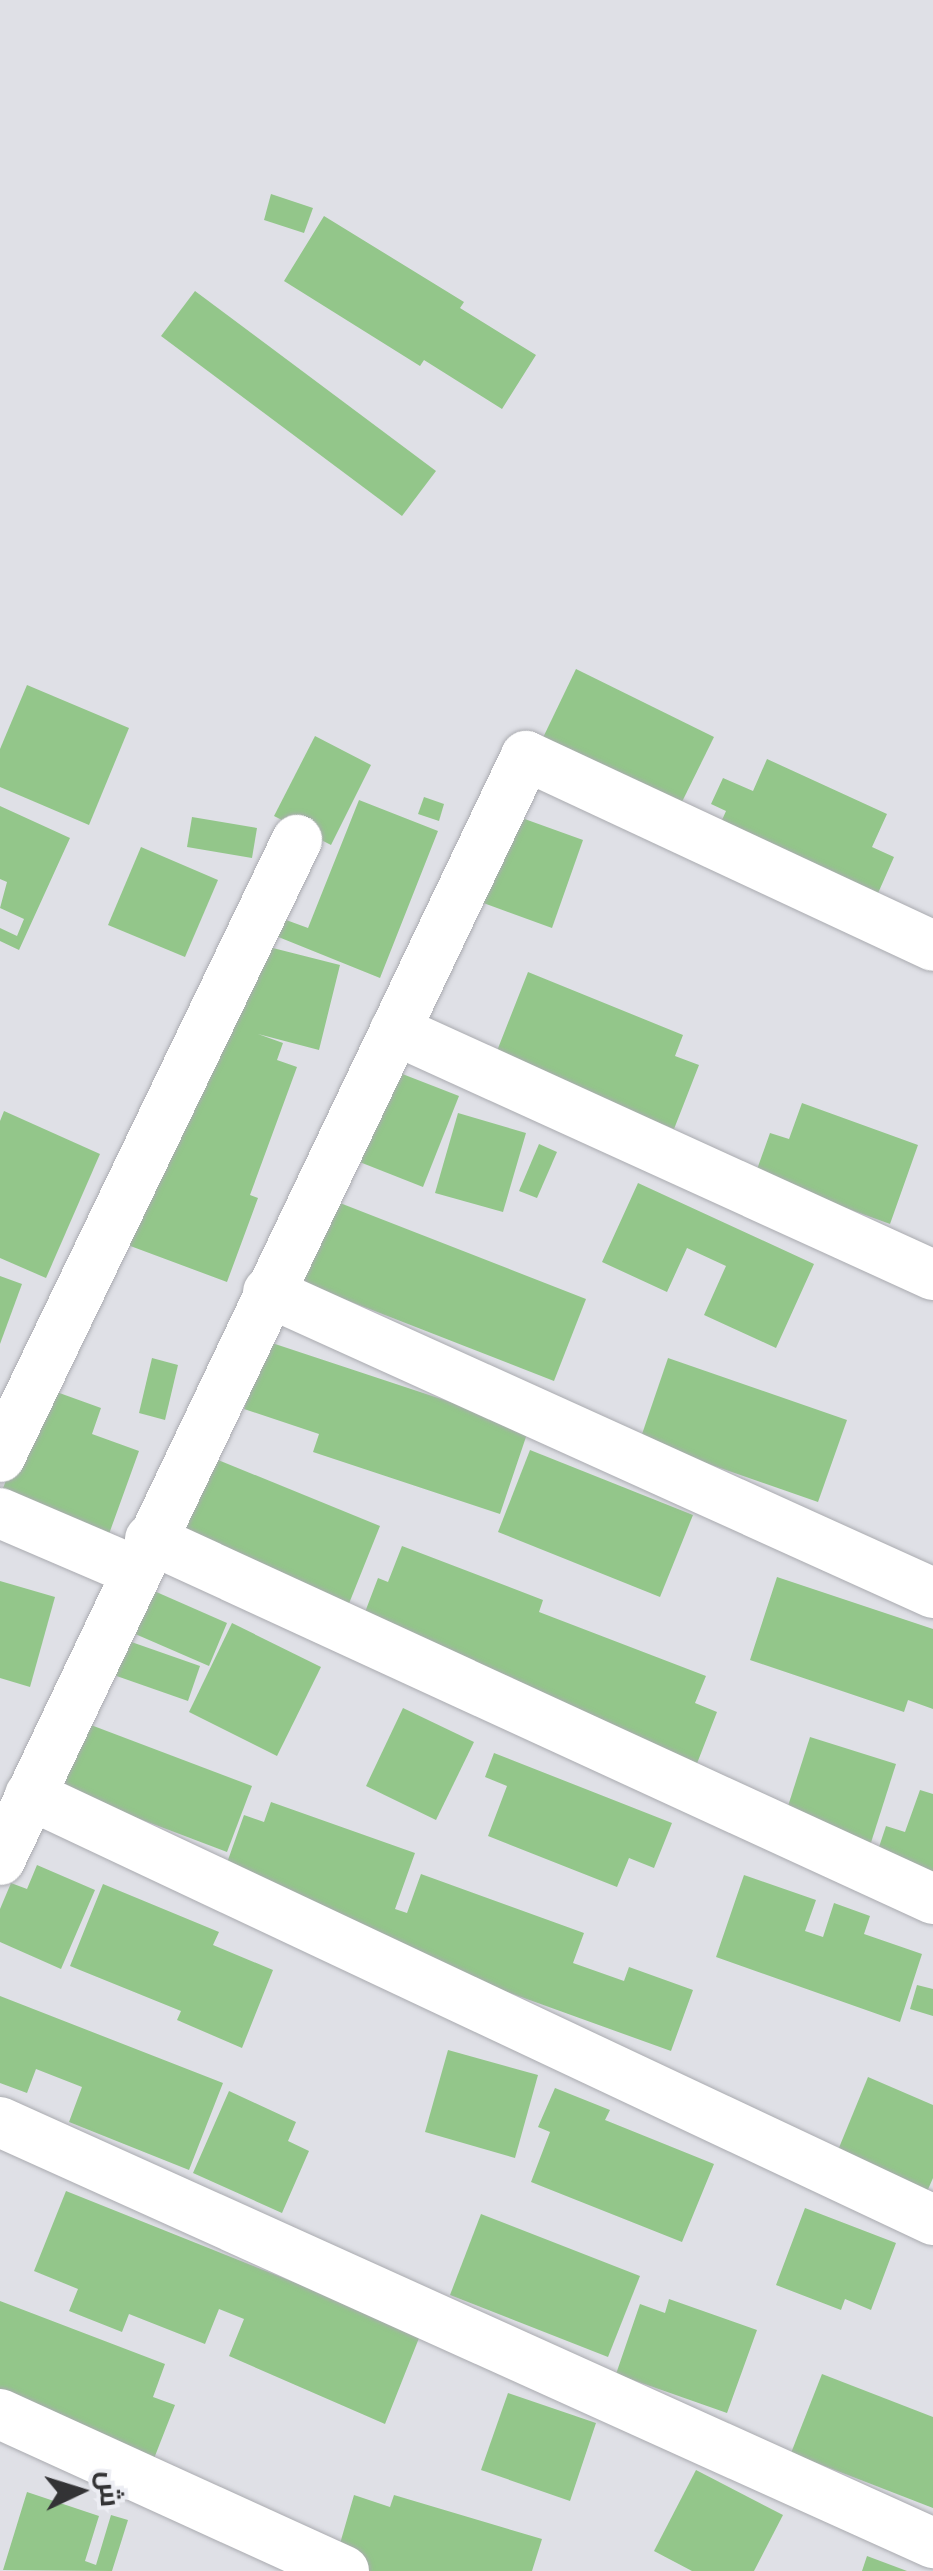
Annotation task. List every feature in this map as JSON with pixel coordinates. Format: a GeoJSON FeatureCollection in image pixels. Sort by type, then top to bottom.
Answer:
{"type":"FeatureCollection","features":[{"type":"Feature","properties":{"kind":"street"},"geometry":{"type":"LineString","coordinates":[[0,1860],[526,756],[933,946]]}},
{"type":"Feature","properties":{"kind":"street"},"geometry":{"type":"LineString","coordinates":[[0,1457],[298,840]]}},
{"type":"Feature","properties":{"kind":"street"},"geometry":{"type":"LineString","coordinates":[[395,1030],[933,1274]]}},
{"type":"Feature","properties":{"kind":"street"},"geometry":{"type":"LineString","coordinates":[[268,1292],[933,1593]]}},
{"type":"Feature","properties":{"kind":"street"},"geometry":{"type":"LineString","coordinates":[[0,1513],[143,1555],[933,1899]]}},
{"type":"Feature","properties":{"kind":"street"},"geometry":{"type":"LineString","coordinates":[[30,1795],[933,2220]]}},
{"type":"Feature","properties":{"kind":"street"},"geometry":{"type":"LineString","coordinates":[[0,2122],[933,2543]]}},
{"type":"Feature","properties":{"kind":"street"},"geometry":{"type":"LineString","coordinates":[[0,2414],[344,2571]]}},
{"type":"Feature","properties":{"kind":"building"},"geometry":{"type":"Polygon","coordinates":[[[271,194],[313,208],[304,233],[264,220],[271,194]]]}},
{"type":"Feature","properties":{"kind":"building"},"geometry":{"type":"Polygon","coordinates":[[[324,216],[464,302],[460,308],[536,355],[502,409],[424,360],[420,366],[284,281],[324,216]]]}},
{"type":"Feature","properties":{"kind":"building"},"geometry":{"type":"Polygon","coordinates":[[[195,291],[436,471],[402,516],[161,336],[195,291]]]}},
{"type":"Feature","properties":{"kind":"building"},"geometry":{"type":"Polygon","coordinates":[[[576,669],[714,737],[675,816],[538,748],[576,669]]]}},
{"type":"Feature","properties":{"kind":"building"},"geometry":{"type":"Polygon","coordinates":[[[27,685],[129,728],[89,825],[0,787],[0,749],[27,685]]]}},
{"type":"Feature","properties":{"kind":"building"},"geometry":{"type":"Polygon","coordinates":[[[315,736],[371,765],[331,845],[274,816],[315,736]]]}},
{"type":"Feature","properties":{"kind":"building"},"geometry":{"type":"Polygon","coordinates":[[[767,759],[887,814],[872,847],[894,857],[871,909],[714,838],[726,811],[711,804],[723,778],[753,791],[767,759]]]}},
{"type":"Feature","properties":{"kind":"building"},"geometry":{"type":"Polygon","coordinates":[[[424,797],[444,804],[439,821],[418,814],[424,797]]]}},
{"type":"Feature","properties":{"kind":"building"},"geometry":{"type":"Polygon","coordinates":[[[359,800],[438,831],[380,978],[271,934],[278,917],[308,928],[359,800]]]}},
{"type":"Feature","properties":{"kind":"building"},"geometry":{"type":"Polygon","coordinates":[[[0,806],[70,838],[19,950],[0,941],[0,928],[17,936],[24,919],[0,908],[7,882],[0,879],[0,806]]]}},
{"type":"Feature","properties":{"kind":"building"},"geometry":{"type":"Polygon","coordinates":[[[508,813],[583,840],[552,928],[478,901],[508,813]]]}},
{"type":"Feature","properties":{"kind":"building"},"geometry":{"type":"Polygon","coordinates":[[[192,817],[257,828],[252,858],[187,847],[192,817]]]}},
{"type":"Feature","properties":{"kind":"building"},"geometry":{"type":"Polygon","coordinates":[[[141,847],[218,880],[185,957],[108,925],[141,847]]]}},
{"type":"Feature","properties":{"kind":"building"},"geometry":{"type":"Polygon","coordinates":[[[261,945],[340,965],[319,1050],[258,1034],[283,1043],[277,1060],[297,1067],[250,1195],[258,1198],[227,1282],[125,1244],[261,945]]]}},
{"type":"Feature","properties":{"kind":"building"},"geometry":{"type":"Polygon","coordinates":[[[528,972],[683,1035],[675,1056],[699,1065],[674,1129],[495,1056],[528,972]]]}},
{"type":"Feature","properties":{"kind":"building"},"geometry":{"type":"Polygon","coordinates":[[[387,1068],[459,1096],[423,1187],[352,1159],[387,1068]]]}},
{"type":"Feature","properties":{"kind":"building"},"geometry":{"type":"Polygon","coordinates":[[[802,1103],[918,1145],[890,1224],[755,1175],[770,1133],[789,1139],[802,1103]]]}},
{"type":"Feature","properties":{"kind":"building"},"geometry":{"type":"Polygon","coordinates":[[[4,1111],[100,1154],[46,1278],[0,1258],[0,1121],[4,1111]]]}},
{"type":"Feature","properties":{"kind":"building"},"geometry":{"type":"Polygon","coordinates":[[[458,1113],[526,1133],[503,1212],[435,1193],[458,1113]]]}},
{"type":"Feature","properties":{"kind":"building"},"geometry":{"type":"Polygon","coordinates":[[[539,1144],[557,1152],[537,1198],[519,1191],[539,1144]]]}},
{"type":"Feature","properties":{"kind":"building"},"geometry":{"type":"Polygon","coordinates":[[[638,1183],[814,1264],[776,1348],[704,1315],[726,1266],[687,1248],[667,1292],[602,1262],[638,1183]]]}},
{"type":"Feature","properties":{"kind":"building"},"geometry":{"type":"Polygon","coordinates":[[[322,1196],[586,1299],[554,1381],[290,1278],[322,1196]]]}},
{"type":"Feature","properties":{"kind":"building"},"geometry":{"type":"Polygon","coordinates":[[[0,1276],[22,1284],[0,1344],[0,1276]]]}},
{"type":"Feature","properties":{"kind":"building"},"geometry":{"type":"Polygon","coordinates":[[[266,1341],[529,1428],[500,1514],[313,1452],[319,1434],[244,1409],[266,1341]]]}},
{"type":"Feature","properties":{"kind":"building"},"geometry":{"type":"Polygon","coordinates":[[[152,1358],[178,1365],[165,1420],[139,1413],[152,1358]]]}},
{"type":"Feature","properties":{"kind":"building"},"geometry":{"type":"Polygon","coordinates":[[[668,1358],[847,1420],[818,1502],[640,1440],[668,1358]]]}},
{"type":"Feature","properties":{"kind":"building"},"geometry":{"type":"Polygon","coordinates":[[[40,1386],[101,1408],[92,1434],[139,1451],[109,1534],[1,1494],[40,1386]]]}},
{"type":"Feature","properties":{"kind":"building"},"geometry":{"type":"Polygon","coordinates":[[[530,1450],[693,1515],[660,1597],[498,1532],[530,1450]]]}},
{"type":"Feature","properties":{"kind":"building"},"geometry":{"type":"Polygon","coordinates":[[[201,1453],[380,1526],[348,1606],[168,1532],[201,1453]]]}},
{"type":"Feature","properties":{"kind":"building"},"geometry":{"type":"Polygon","coordinates":[[[402,1546],[543,1600],[539,1612],[706,1676],[695,1703],[717,1712],[696,1766],[507,1694],[513,1678],[362,1620],[378,1578],[388,1582],[402,1546]]]}},
{"type":"Feature","properties":{"kind":"building"},"geometry":{"type":"Polygon","coordinates":[[[777,1577],[933,1629],[933,1709],[908,1700],[904,1712],[750,1660],[777,1577]]]}},
{"type":"Feature","properties":{"kind":"building"},"geometry":{"type":"Polygon","coordinates":[[[0,1581],[55,1597],[30,1687],[0,1678],[0,1581]]]}},
{"type":"Feature","properties":{"kind":"building"},"geometry":{"type":"Polygon","coordinates":[[[145,1587],[227,1623],[209,1666],[126,1630],[145,1587]]]}},
{"type":"Feature","properties":{"kind":"building"},"geometry":{"type":"Polygon","coordinates":[[[232,1623],[321,1667],[277,1756],[189,1712],[232,1623]]]}},
{"type":"Feature","properties":{"kind":"building"},"geometry":{"type":"Polygon","coordinates":[[[120,1638],[200,1666],[188,1701],[108,1673],[120,1638]]]}},
{"type":"Feature","properties":{"kind":"building"},"geometry":{"type":"Polygon","coordinates":[[[403,1708],[474,1742],[436,1820],[366,1786],[403,1708]]]}},
{"type":"Feature","properties":{"kind":"building"},"geometry":{"type":"Polygon","coordinates":[[[83,1722],[252,1786],[227,1852],[58,1788],[83,1722]]]}},
{"type":"Feature","properties":{"kind":"building"},"geometry":{"type":"Polygon","coordinates":[[[810,1737],[896,1764],[868,1852],[782,1825],[810,1737]]]}},
{"type":"Feature","properties":{"kind":"building"},"geometry":{"type":"Polygon","coordinates":[[[494,1753],[672,1823],[654,1868],[629,1858],[617,1887],[488,1836],[507,1786],[485,1777],[494,1753]]]}},
{"type":"Feature","properties":{"kind":"building"},"geometry":{"type":"Polygon","coordinates":[[[920,1790],[933,1794],[933,1896],[870,1874],[886,1826],[905,1832],[920,1790]]]}},
{"type":"Feature","properties":{"kind":"building"},"geometry":{"type":"Polygon","coordinates":[[[271,1802],[415,1853],[395,1909],[407,1913],[421,1874],[584,1933],[573,1963],[624,1981],[629,1967],[693,1990],[671,2051],[218,1888],[244,1815],[264,1822],[271,1802]]]}},
{"type":"Feature","properties":{"kind":"building"},"geometry":{"type":"Polygon","coordinates":[[[37,1865],[95,1890],[61,1969],[0,1942],[0,1909],[11,1883],[27,1889],[37,1865]]]}},
{"type":"Feature","properties":{"kind":"building"},"geometry":{"type":"Polygon","coordinates":[[[744,1875],[816,1900],[805,1931],[823,1937],[834,1903],[870,1916],[864,1934],[922,1954],[900,2022],[716,1957],[744,1875]]]}},
{"type":"Feature","properties":{"kind":"building"},"geometry":{"type":"Polygon","coordinates":[[[103,1884],[219,1932],[213,1945],[273,1970],[242,2048],[177,2020],[181,2011],[70,1966],[103,1884]]]}},
{"type":"Feature","properties":{"kind":"building"},"geometry":{"type":"Polygon","coordinates":[[[917,1985],[933,1989],[933,2016],[910,2009],[917,1985]]]}},
{"type":"Feature","properties":{"kind":"building"},"geometry":{"type":"Polygon","coordinates":[[[0,1996],[223,2083],[189,2170],[69,2122],[82,2087],[36,2069],[27,2093],[0,2083],[0,1996]]]}},
{"type":"Feature","properties":{"kind":"building"},"geometry":{"type":"Polygon","coordinates":[[[448,2050],[538,2075],[515,2158],[425,2132],[448,2050]]]}},
{"type":"Feature","properties":{"kind":"building"},"geometry":{"type":"Polygon","coordinates":[[[868,2077],[933,2105],[933,2178],[926,2194],[836,2155],[868,2077]]]}},
{"type":"Feature","properties":{"kind":"building"},"geometry":{"type":"Polygon","coordinates":[[[555,2088],[610,2110],[605,2120],[714,2164],[682,2242],[531,2182],[550,2132],[538,2127],[555,2088]]]}},
{"type":"Feature","properties":{"kind":"building"},"geometry":{"type":"Polygon","coordinates":[[[229,2091],[296,2122],[288,2141],[309,2151],[282,2213],[193,2173],[229,2091]]]}},
{"type":"Feature","properties":{"kind":"building"},"geometry":{"type":"Polygon","coordinates":[[[66,2191],[421,2333],[385,2424],[229,2356],[244,2319],[219,2309],[205,2344],[129,2314],[122,2332],[69,2311],[78,2289],[34,2271],[66,2191]]]}},
{"type":"Feature","properties":{"kind":"building"},"geometry":{"type":"Polygon","coordinates":[[[805,2208],[896,2243],[871,2310],[845,2299],[841,2310],[776,2285],[805,2208]]]}},
{"type":"Feature","properties":{"kind":"building"},"geometry":{"type":"Polygon","coordinates":[[[481,2214],[640,2276],[608,2357],[450,2295],[481,2214]]]}},
{"type":"Feature","properties":{"kind":"building"},"geometry":{"type":"Polygon","coordinates":[[[669,2299],[757,2330],[727,2413],[616,2374],[640,2304],[665,2313],[669,2299]]]}},
{"type":"Feature","properties":{"kind":"building"},"geometry":{"type":"Polygon","coordinates":[[[0,2301],[165,2364],[153,2397],[175,2405],[153,2461],[0,2404],[0,2301]]]}},
{"type":"Feature","properties":{"kind":"building"},"geometry":{"type":"Polygon","coordinates":[[[822,2374],[933,2417],[933,2508],[791,2453],[822,2374]]]}},
{"type":"Feature","properties":{"kind":"building"},"geometry":{"type":"Polygon","coordinates":[[[508,2393],[596,2423],[570,2501],[481,2470],[508,2393]]]}},
{"type":"Feature","properties":{"kind":"building"},"geometry":{"type":"Polygon","coordinates":[[[696,2470],[783,2515],[754,2571],[692,2571],[654,2551],[696,2470]]]}},
{"type":"Feature","properties":{"kind":"building"},"geometry":{"type":"Polygon","coordinates":[[[27,2492],[99,2516],[85,2561],[96,2565],[111,2515],[128,2520],[112,2571],[3,2570],[27,2492]]]}},
{"type":"Feature","properties":{"kind":"building"},"geometry":{"type":"Polygon","coordinates":[[[354,2495],[390,2507],[394,2495],[542,2539],[532,2571],[369,2571],[335,2561],[354,2495]]]}},
{"type":"Feature","properties":{"kind":"building"},"geometry":{"type":"Polygon","coordinates":[[[867,2556],[907,2571],[862,2571],[867,2556]]]}}]}
